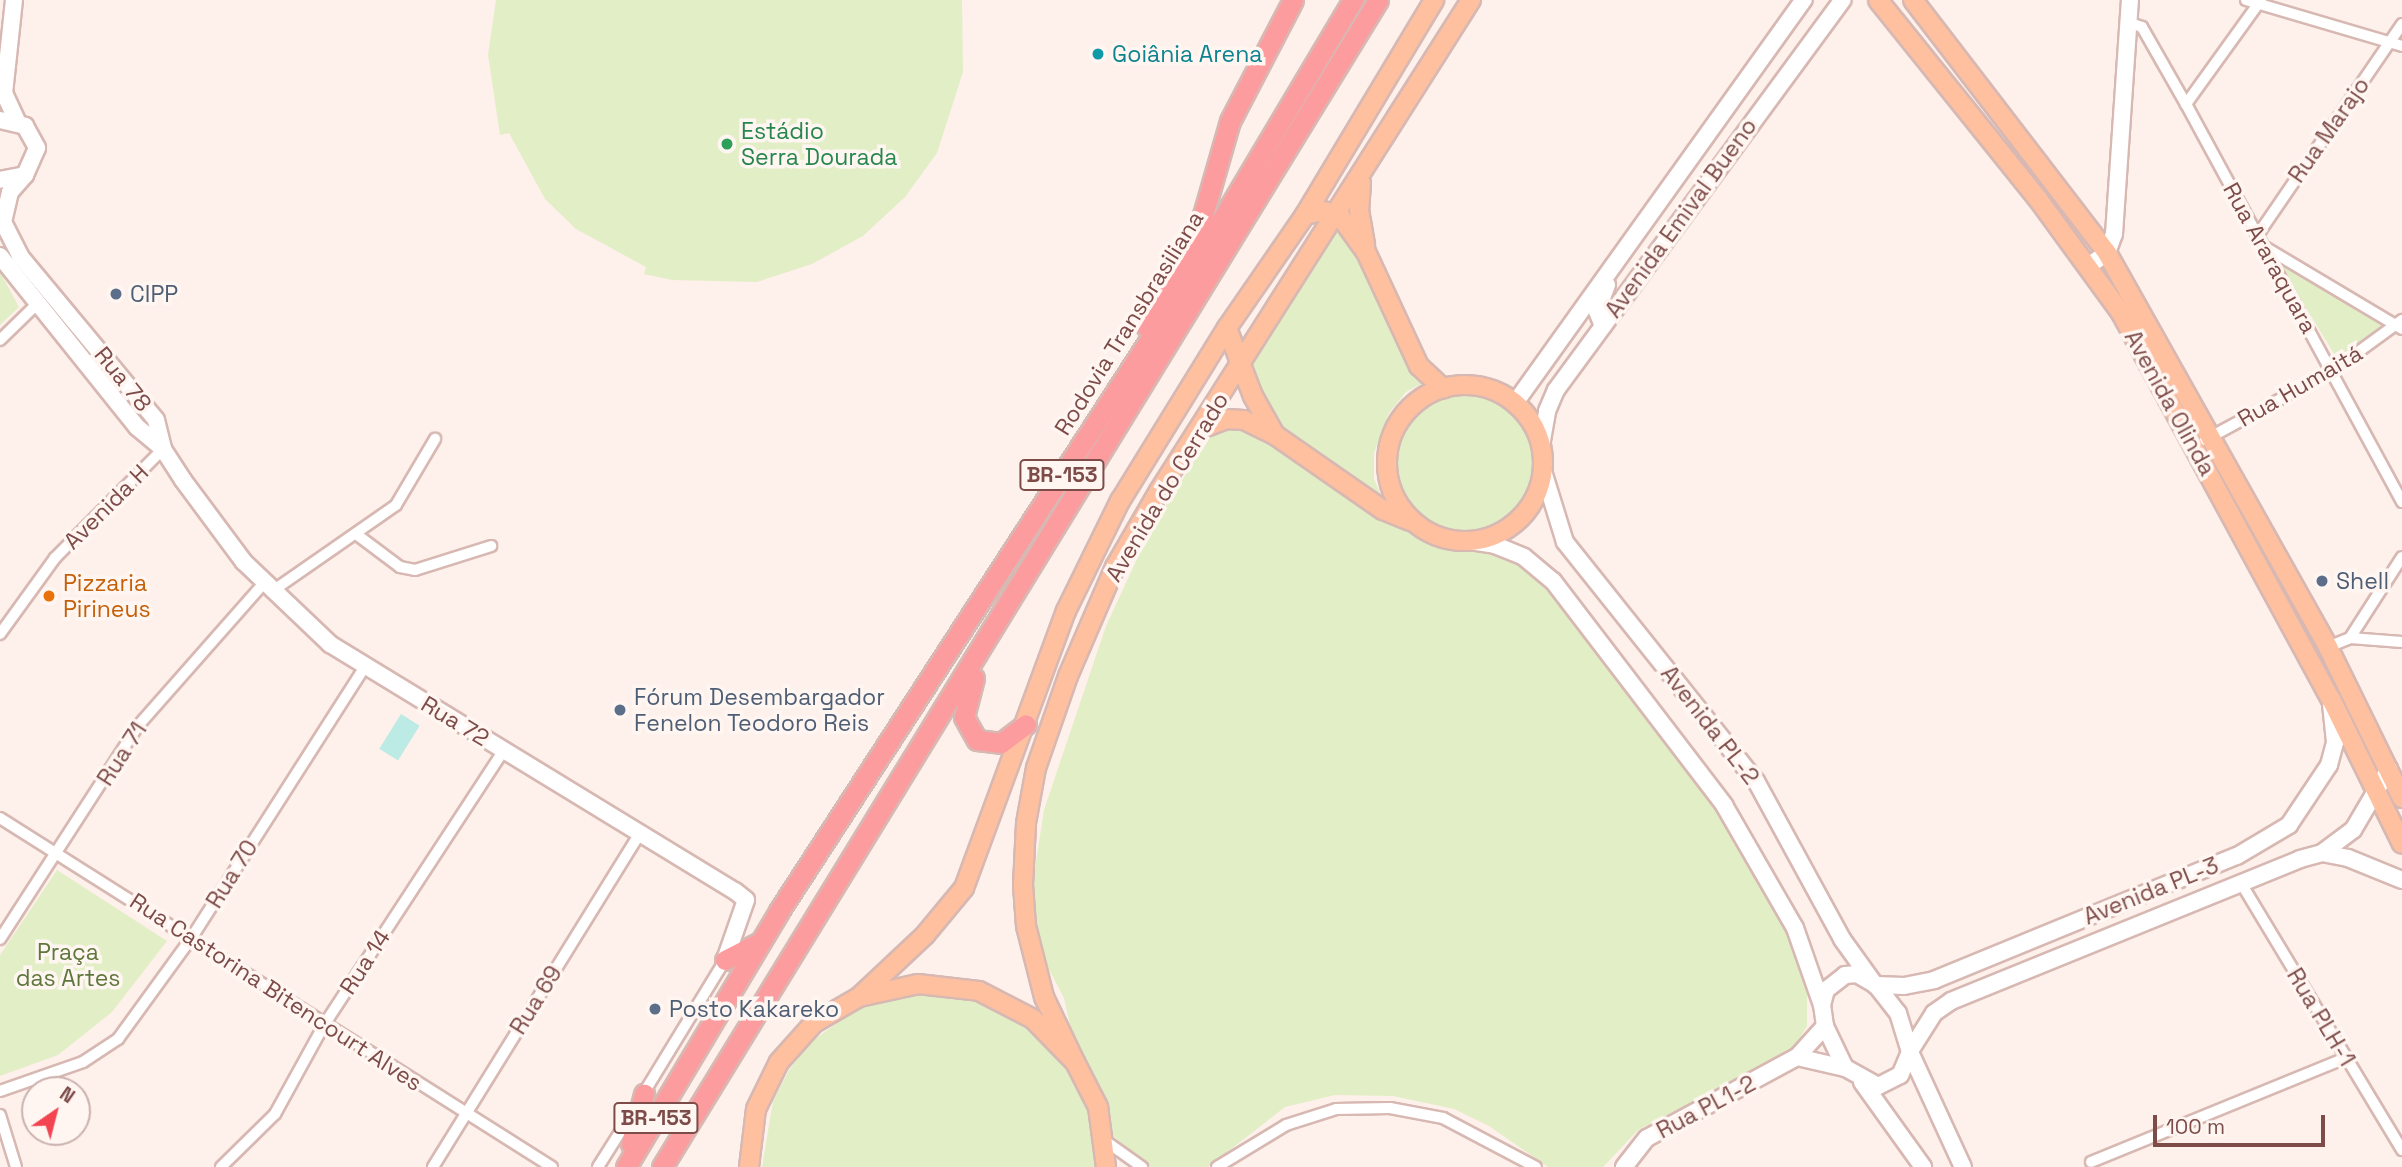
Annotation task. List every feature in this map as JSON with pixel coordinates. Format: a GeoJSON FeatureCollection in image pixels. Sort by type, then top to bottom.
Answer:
{"type":"FeatureCollection","features":[{"type":"Feature","properties":{"kind":"highway"},"geometry":{"type":"LineString","coordinates":[[1131,370],[1153,310],[1203,215],[1225,132],[1293,0]]}},
{"type":"Feature","properties":{"kind":"highway","name":"Rodovia Transbrasiliana"},"geometry":{"type":"LineString","coordinates":[[624,1167],[760,943],[1131,370],[1353,0]]}},
{"type":"Feature","properties":{"kind":"highway","name":"Rodovia Transbrasiliana"},"geometry":{"type":"LineString","coordinates":[[662,1167],[988,640],[1378,0]]}},
{"type":"Feature","properties":{"kind":"highway"},"geometry":{"type":"LineString","coordinates":[[988,640],[964,707],[967,727],[977,740],[993,745],[1009,740],[1026,724]]}},
{"type":"Feature","properties":{"kind":"highway"},"geometry":{"type":"LineString","coordinates":[[725,960],[760,943]]}},
{"type":"Feature","properties":{"kind":"highway"},"geometry":{"type":"LineString","coordinates":[[624,1167],[638,1129],[644,1094]]}},
{"type":"Feature","properties":{"kind":"main road","name":"Avenida do Cerrado"},"geometry":{"type":"LineString","coordinates":[[859,997],[926,935],[964,888],[1066,611],[1120,502],[1227,328],[1305,215],[1434,0]]}},
{"type":"Feature","properties":{"kind":"main road","name":"Avenida do Cerrado"},"geometry":{"type":"LineString","coordinates":[[1106,1167],[1098,1107],[1044,997],[1026,926],[1026,823],[1036,768],[1068,676],[1115,567],[1471,0]]}},
{"type":"Feature","properties":{"kind":"main road","name":"Avenida Olinda"},"geometry":{"type":"LineString","coordinates":[[1878,0],[2088,266],[2121,313],[2331,699],[2402,845]]}},
{"type":"Feature","properties":{"kind":"main road","name":"Avenida Olinda"},"geometry":{"type":"LineString","coordinates":[[1913,0],[2106,253],[2314,623],[2402,798]]}},
{"type":"Feature","properties":{"kind":"main road"},"geometry":{"type":"LineString","coordinates":[[1362,176],[1359,209],[1366,252]]}},
{"type":"Feature","properties":{"kind":"main road"},"geometry":{"type":"LineString","coordinates":[[1305,215],[1323,211],[1337,215],[1366,252],[1419,366],[1443,388]]}},
{"type":"Feature","properties":{"kind":"main road"},"geometry":{"type":"LineString","coordinates":[[1227,328],[1241,367],[1275,435]]}},
{"type":"Feature","properties":{"kind":"main road"},"geometry":{"type":"LineString","coordinates":[[1203,428],[1226,419],[1244,420],[1275,435],[1383,510],[1442,538],[1470,541],[1497,534],[1519,519],[1535,497],[1543,471],[1541,446],[1531,422],[1515,403],[1493,390],[1468,385],[1443,388],[1407,410],[1388,448],[1391,490],[1416,524]]}},
{"type":"Feature","properties":{"kind":"main road"},"geometry":{"type":"LineString","coordinates":[[2294,634],[2314,623]]}},
{"type":"Feature","properties":{"kind":"main road"},"geometry":{"type":"LineString","coordinates":[[2311,665],[2329,651]]}},
{"type":"Feature","properties":{"kind":"main road"},"geometry":{"type":"LineString","coordinates":[[749,1167],[756,1109],[779,1062],[814,1023],[859,997],[918,984],[979,991],[1033,1019],[1075,1062]]}},
{"type":"Feature","properties":{"kind":"street"},"geometry":{"type":"LineString","coordinates":[[0,120],[17,121],[4,93],[14,0]]}},
{"type":"Feature","properties":{"kind":"street","name":"Avenida Emival Bueno"},"geometry":{"type":"LineString","coordinates":[[1515,403],[1804,0]]}},
{"type":"Feature","properties":{"kind":"street","name":"Avenida Emival Bueno"},"geometry":{"type":"LineString","coordinates":[[1541,446],[1547,411],[1556,390],[1786,71],[1842,0]]}},
{"type":"Feature","properties":{"kind":"street"},"geometry":{"type":"LineString","coordinates":[[2088,266],[2106,253],[2114,234],[2130,0]]}},
{"type":"Feature","properties":{"kind":"street"},"geometry":{"type":"LineString","coordinates":[[2246,0],[2261,2],[2402,46]]}},
{"type":"Feature","properties":{"kind":"street"},"geometry":{"type":"LineString","coordinates":[[2186,104],[2261,2]]}},
{"type":"Feature","properties":{"kind":"street","name":"Rua Araraquara"},"geometry":{"type":"LineString","coordinates":[[2128,22],[2142,27],[2186,104],[2402,502]]}},
{"type":"Feature","properties":{"kind":"street","name":"Rua Marajo"},"geometry":{"type":"LineString","coordinates":[[2259,240],[2402,24]]}},
{"type":"Feature","properties":{"kind":"street"},"geometry":{"type":"LineString","coordinates":[[1778,38],[1790,49],[1786,71]]}},
{"type":"Feature","properties":{"kind":"street","name":"Rua 78"},"geometry":{"type":"LineString","coordinates":[[17,121],[31,132],[37,148],[25,175],[10,192],[3,222],[20,256],[156,420],[163,449]]}},
{"type":"Feature","properties":{"kind":"street"},"geometry":{"type":"LineString","coordinates":[[0,180],[25,175]]}},
{"type":"Feature","properties":{"kind":"street"},"geometry":{"type":"LineString","coordinates":[[2259,240],[2401,325]]}},
{"type":"Feature","properties":{"kind":"street","name":"Rua 78"},"geometry":{"type":"LineString","coordinates":[[0,256],[36,305],[137,427],[163,449]]}},
{"type":"Feature","properties":{"kind":"street"},"geometry":{"type":"LineString","coordinates":[[1603,326],[1597,311],[1606,292],[1607,276]]}},
{"type":"Feature","properties":{"kind":"street"},"geometry":{"type":"LineString","coordinates":[[0,340],[36,305]]}},
{"type":"Feature","properties":{"kind":"street","name":"Rua Humaitá"},"geometry":{"type":"LineString","coordinates":[[2194,445],[2332,371],[2401,325]]}},
{"type":"Feature","properties":{"kind":"street","name":"Rua 71"},"geometry":{"type":"LineString","coordinates":[[0,939],[59,853],[137,727],[267,588],[356,534],[396,505],[435,439]]}},
{"type":"Feature","properties":{"kind":"street","name":"Rua 72"},"geometry":{"type":"LineString","coordinates":[[163,449],[267,588],[365,667],[746,900],[725,960]]}},
{"type":"Feature","properties":{"kind":"street","name":"Avenida H"},"geometry":{"type":"LineString","coordinates":[[0,634],[55,558],[163,449]]}},
{"type":"Feature","properties":{"kind":"street","name":"Avenida PL-2"},"geometry":{"type":"LineString","coordinates":[[1543,471],[1565,542],[1756,781],[1842,939],[1876,985]]}},
{"type":"Feature","properties":{"kind":"street"},"geometry":{"type":"LineString","coordinates":[[356,534],[400,567],[415,570],[491,546]]}},
{"type":"Feature","properties":{"kind":"street","name":"Avenida PL-2"},"geometry":{"type":"LineString","coordinates":[[1470,541],[1524,557],[1553,581],[1716,794],[1795,928],[1822,1005]]}},
{"type":"Feature","properties":{"kind":"street"},"geometry":{"type":"LineString","coordinates":[[2329,651],[2350,638],[2402,557]]}},
{"type":"Feature","properties":{"kind":"street"},"geometry":{"type":"LineString","coordinates":[[2350,638],[2402,642]]}},
{"type":"Feature","properties":{"kind":"street","name":"Rua 70"},"geometry":{"type":"LineString","coordinates":[[0,1091],[83,1062],[118,1039],[192,937],[365,667]]}},
{"type":"Feature","properties":{"kind":"street","name":"Avenida PL-3"},"geometry":{"type":"LineString","coordinates":[[1876,985],[1934,980],[2237,856],[2290,825],[2329,765],[2335,742],[2331,699]]}},
{"type":"Feature","properties":{"kind":"street","name":"Rua 14"},"geometry":{"type":"LineString","coordinates":[[221,1167],[275,1114],[324,1026],[503,751]]}},
{"type":"Feature","properties":{"kind":"street","name":"Avenida PL-3"},"geometry":{"type":"LineString","coordinates":[[1910,1051],[1934,1013],[1951,1001],[2241,883],[2322,853],[2353,830],[2389,769]]}},
{"type":"Feature","properties":{"kind":"street","name":"Rua Castorina Bitencourt Alves"},"geometry":{"type":"LineString","coordinates":[[0,818],[192,937],[324,1026],[552,1167]]}},
{"type":"Feature","properties":{"kind":"street","name":"Rua 69"},"geometry":{"type":"LineString","coordinates":[[433,1167],[640,833]]}},
{"type":"Feature","properties":{"kind":"street"},"geometry":{"type":"LineString","coordinates":[[2322,853],[2348,858],[2402,880]]}},
{"type":"Feature","properties":{"kind":"street","name":"Rua PLH-1"},"geometry":{"type":"LineString","coordinates":[[2241,883],[2402,1150]]}},
{"type":"Feature","properties":{"kind":"street"},"geometry":{"type":"LineString","coordinates":[[598,1167],[725,960]]}},
{"type":"Feature","properties":{"kind":"street"},"geometry":{"type":"LineString","coordinates":[[1923,1167],[1908,1140],[1861,1081],[1845,1068],[1825,1026],[1822,1005],[1826,990],[1844,975],[1857,975],[1876,985],[1898,1013],[1910,1051],[1963,1167]]}},
{"type":"Feature","properties":{"kind":"street","name":"Rua PL1-2"},"geometry":{"type":"LineString","coordinates":[[1624,1167],[1647,1138],[1797,1057],[1825,1026]]}},
{"type":"Feature","properties":{"kind":"street"},"geometry":{"type":"LineString","coordinates":[[1861,1081],[1878,1086],[1894,1081],[1910,1051]]}},
{"type":"Feature","properties":{"kind":"street"},"geometry":{"type":"LineString","coordinates":[[1797,1057],[1845,1068]]}},
{"type":"Feature","properties":{"kind":"street"},"geometry":{"type":"LineString","coordinates":[[2091,1162],[2346,1058]]}},
{"type":"Feature","properties":{"kind":"street"},"geometry":{"type":"LineString","coordinates":[[1217,1167],[1286,1125],[1336,1109],[1390,1108],[1443,1118],[1536,1167]]}},
{"type":"Feature","properties":{"kind":"street"},"geometry":{"type":"LineString","coordinates":[[0,1115],[16,1167]]}},
{"type":"Feature","properties":{"kind":"street"},"geometry":{"type":"LineString","coordinates":[[1104,1140],[1142,1167]]}},
{"type":"Feature","properties":{"kind":"green space","name":"Estádio Serra Dourada"},"geometry":{"type":"Polygon","coordinates":[[[496,0],[962,0],[963,72],[937,153],[905,197],[863,236],[812,264],[757,282],[672,280],[644,274],[646,267],[576,229],[545,199],[509,133],[500,135],[488,55],[496,0]]]}},
{"type":"Feature","properties":{"kind":"green space"},"geometry":{"type":"Polygon","coordinates":[[[1332,233],[1350,235],[1411,366],[1423,383],[1406,392],[1389,413],[1374,453],[1374,479],[1381,495],[1274,420],[1248,367],[1332,233]]]}},
{"type":"Feature","properties":{"kind":"green space"},"geometry":{"type":"Polygon","coordinates":[[[2276,259],[2386,326],[2336,357],[2276,259]]]}},
{"type":"Feature","properties":{"kind":"green space"},"geometry":{"type":"Polygon","coordinates":[[[0,272],[19,307],[0,325],[0,272]]]}},
{"type":"Feature","properties":{"kind":"green space"},"geometry":{"type":"Polygon","coordinates":[[[1465,390],[1492,396],[1515,411],[1530,434],[1536,461],[1530,488],[1515,511],[1492,526],[1465,532],[1438,526],[1415,511],[1400,488],[1394,461],[1400,434],[1415,411],[1438,396],[1465,390]]]}},
{"type":"Feature","properties":{"kind":"green space"},"geometry":{"type":"Polygon","coordinates":[[[1228,422],[1250,427],[1413,533],[1518,560],[1543,576],[1724,815],[1767,892],[1807,980],[1807,1026],[1792,1051],[1638,1130],[1603,1167],[1548,1167],[1489,1126],[1454,1109],[1393,1096],[1335,1095],[1285,1107],[1208,1167],[1151,1167],[1113,1136],[1104,1100],[1072,1035],[1064,998],[1026,926],[1044,810],[1106,626],[1150,531],[1212,433],[1228,422]]]}},
{"type":"Feature","properties":{"kind":"green space","name":"Praça das Artes"},"geometry":{"type":"Polygon","coordinates":[[[57,870],[167,941],[112,1012],[58,1055],[0,1076],[0,955],[57,870]]]}},
{"type":"Feature","properties":{"kind":"green space"},"geometry":{"type":"Polygon","coordinates":[[[923,993],[977,1000],[1027,1023],[1066,1061],[1091,1110],[1100,1167],[762,1167],[773,1101],[789,1070],[810,1043],[853,1011],[887,998],[923,993]]]}},
{"type":"Feature","properties":{"kind":"water"},"geometry":{"type":"Polygon","coordinates":[[[401,714],[420,726],[398,760],[379,749],[401,714]]]}},
{"type":"Feature","properties":{"kind":"place","name":"Goiânia Arena"},"geometry":{"type":"Point","coordinates":[1098,54]}},
{"type":"Feature","properties":{"kind":"place","name":"Estádio Serra Dourada"},"geometry":{"type":"Point","coordinates":[727,144]}},
{"type":"Feature","properties":{"kind":"place","name":"CIPP"},"geometry":{"type":"Point","coordinates":[116,294]}},
{"type":"Feature","properties":{"kind":"place","name":"Shell"},"geometry":{"type":"Point","coordinates":[2322,581]}},
{"type":"Feature","properties":{"kind":"place","name":"Pizzaria Pirineus"},"geometry":{"type":"Point","coordinates":[49,596]}},
{"type":"Feature","properties":{"kind":"place","name":"Fórum Desembargador Fenelon Teodoro Reis"},"geometry":{"type":"Point","coordinates":[620,710]}},
{"type":"Feature","properties":{"kind":"place","name":"Posto Kakareko"},"geometry":{"type":"Point","coordinates":[655,1009]}}]}
